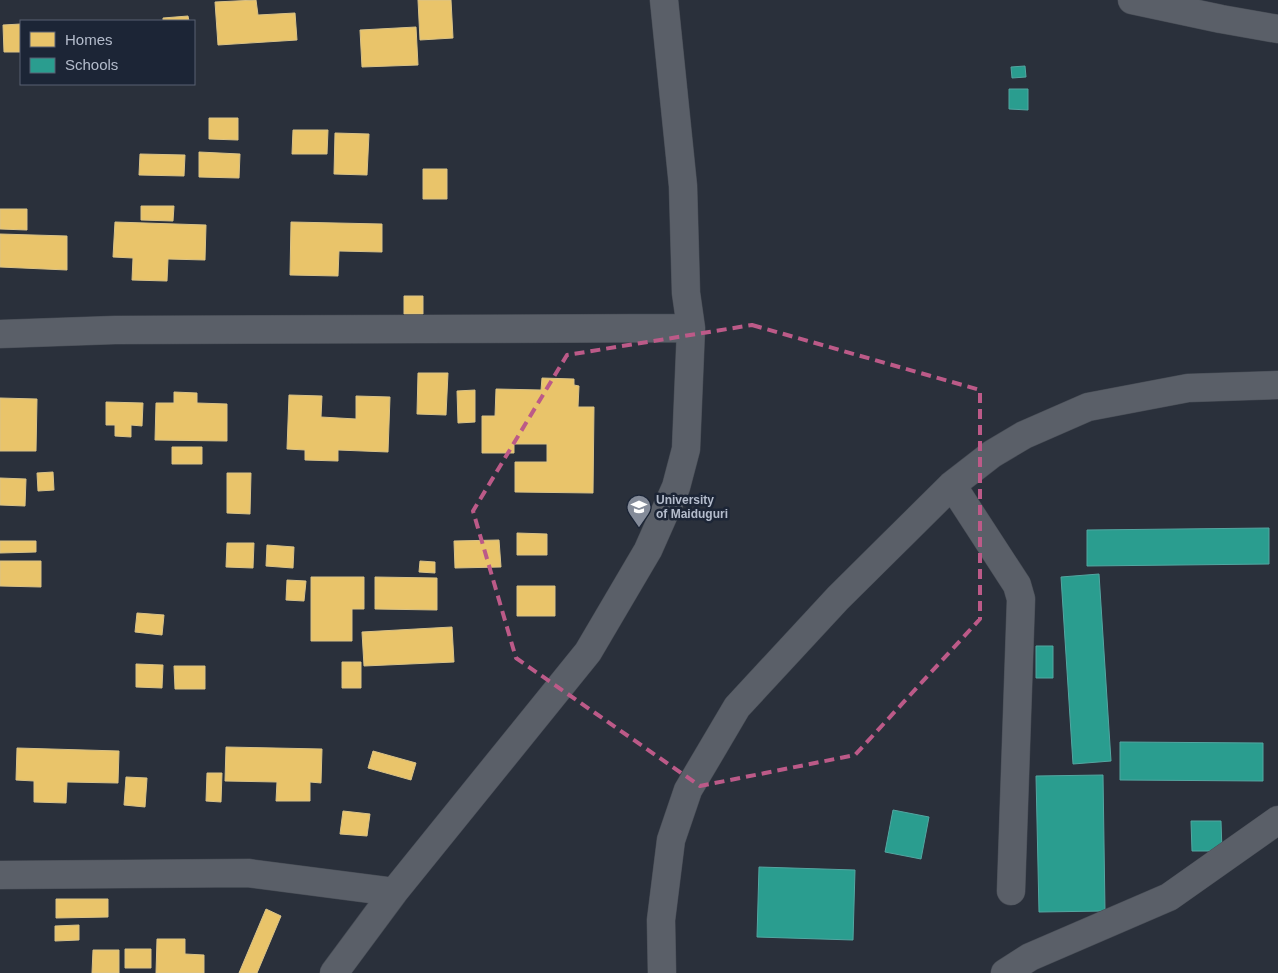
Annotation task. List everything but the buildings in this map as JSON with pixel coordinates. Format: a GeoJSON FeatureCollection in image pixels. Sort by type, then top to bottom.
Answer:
{"type":"FeatureCollection","features":[{"type":"Feature","properties":{"kind":"street"},"geometry":{"type":"LineString","coordinates":[[334,973],[394,892],[588,652],[648,550],[676,487],[686,449],[691,328],[686,293],[683,186],[664,0]]}},
{"type":"Feature","properties":{"kind":"street"},"geometry":{"type":"LineString","coordinates":[[1132,0],[1278,29]]}},
{"type":"Feature","properties":{"kind":"street"},"geometry":{"type":"LineString","coordinates":[[0,334],[125,330],[691,328]]}},
{"type":"Feature","properties":{"kind":"street"},"geometry":{"type":"LineString","coordinates":[[662,973],[660,920],[670,840],[688,790],[737,707],[838,598],[952,485],[992,454],[1024,435],[1088,407],[1188,388],[1278,385]]}},
{"type":"Feature","properties":{"kind":"street"},"geometry":{"type":"LineString","coordinates":[[952,485],[1017,585],[1021,599],[1011,891]]}},
{"type":"Feature","properties":{"kind":"street"},"geometry":{"type":"LineString","coordinates":[[1005,973],[1030,957],[1169,897],[1278,820]]}},
{"type":"Feature","properties":{"kind":"street"},"geometry":{"type":"LineString","coordinates":[[0,875],[248,874],[394,892]]}},
{"type":"Feature","properties":{"kind":"highlighted area"},"geometry":{"type":"Polygon","coordinates":[[[752,325],[980,390],[980,619],[855,755],[700,786],[516,658],[473,511],[567,355],[752,325]]]}},
{"type":"Feature","properties":{"kind":"place","name":"University of Maiduguri"},"geometry":{"type":"Point","coordinates":[639,528]}}]}
